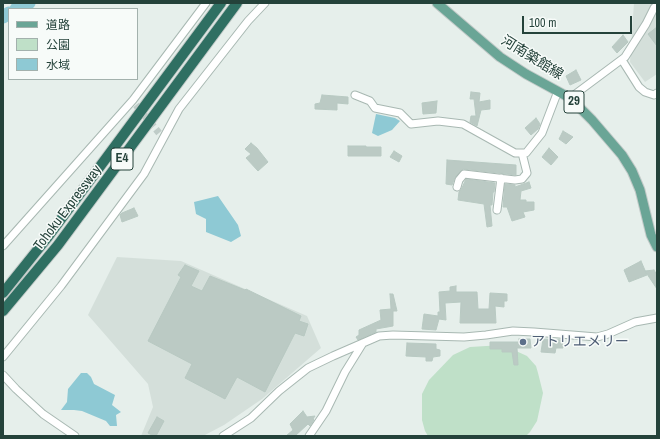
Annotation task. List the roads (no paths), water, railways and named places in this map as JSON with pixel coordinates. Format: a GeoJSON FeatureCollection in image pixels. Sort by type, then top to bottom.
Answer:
{"type":"FeatureCollection","features":[{"type":"Feature","properties":{"kind":"highway","name":"Tohoku Expressway"},"geometry":{"type":"LineString","coordinates":[[3,293],[52,232],[221,3]]}},
{"type":"Feature","properties":{"kind":"highway","name":"Tohoku Expressway"},"geometry":{"type":"LineString","coordinates":[[3,310],[58,245],[237,3]]}},
{"type":"Feature","properties":{"kind":"main road","name":"河南築館線"},"geometry":{"type":"LineString","coordinates":[[437,3],[500,57],[526,74],[570,98],[592,120],[622,155],[632,171],[640,190],[651,235],[657,247]]}},
{"type":"Feature","properties":{"kind":"street"},"geometry":{"type":"LineString","coordinates":[[3,246],[135,102],[206,3]]}},
{"type":"Feature","properties":{"kind":"street"},"geometry":{"type":"LineString","coordinates":[[3,357],[61,286],[144,174],[162,135],[179,109],[248,21],[265,3]]}},
{"type":"Feature","properties":{"kind":"street"},"geometry":{"type":"LineString","coordinates":[[570,98],[625,57],[657,5]]}},
{"type":"Feature","properties":{"kind":"street"},"geometry":{"type":"LineString","coordinates":[[622,60],[639,87],[645,92],[654,95],[657,93]]}},
{"type":"Feature","properties":{"kind":"street"},"geometry":{"type":"LineString","coordinates":[[355,95],[370,101],[375,108],[400,113],[411,124],[438,121],[463,124],[515,153],[526,153],[542,133],[558,91]]}},
{"type":"Feature","properties":{"kind":"street"},"geometry":{"type":"LineString","coordinates":[[457,187],[459,180],[464,174],[515,180],[522,179],[527,173],[522,153]]}},
{"type":"Feature","properties":{"kind":"street"},"geometry":{"type":"LineString","coordinates":[[497,210],[501,178]]}},
{"type":"Feature","properties":{"kind":"street"},"geometry":{"type":"LineString","coordinates":[[223,436],[251,418],[279,391],[308,368],[379,336],[464,337],[513,331],[597,337],[608,334],[635,322],[657,318]]}},
{"type":"Feature","properties":{"kind":"street"},"geometry":{"type":"LineString","coordinates":[[309,436],[326,411],[345,372],[362,343]]}},
{"type":"Feature","properties":{"kind":"street"},"geometry":{"type":"LineString","coordinates":[[3,375],[43,414],[75,436]]}},
{"type":"Feature","properties":{"kind":"water"},"geometry":{"type":"Polygon","coordinates":[[[376,114],[395,118],[400,121],[392,130],[378,136],[372,133],[376,114]]]}},
{"type":"Feature","properties":{"kind":"water"},"geometry":{"type":"Polygon","coordinates":[[[218,196],[238,225],[241,236],[231,242],[206,232],[206,219],[196,214],[194,202],[218,196]]]}},
{"type":"Feature","properties":{"kind":"water"},"geometry":{"type":"Polygon","coordinates":[[[81,373],[87,373],[91,377],[94,384],[115,395],[112,405],[121,412],[116,415],[117,426],[110,426],[106,421],[82,411],[61,410],[67,402],[68,389],[81,373]]]}},
{"type":"Feature","properties":{"kind":"waterway"},"geometry":{"type":"LineString","coordinates":[[18,8],[29,3]]}},
{"type":"Feature","properties":{"kind":"waterway"},"geometry":{"type":"LineString","coordinates":[[3,17],[8,14]]}},
{"type":"Feature","properties":{"kind":"tunnel"},"geometry":{"type":"LineString","coordinates":[[136,105],[159,133]]}},
{"type":"Feature","properties":{"kind":"place","name":"アトリエメリー"},"geometry":{"type":"Point","coordinates":[523,342]}}]}
